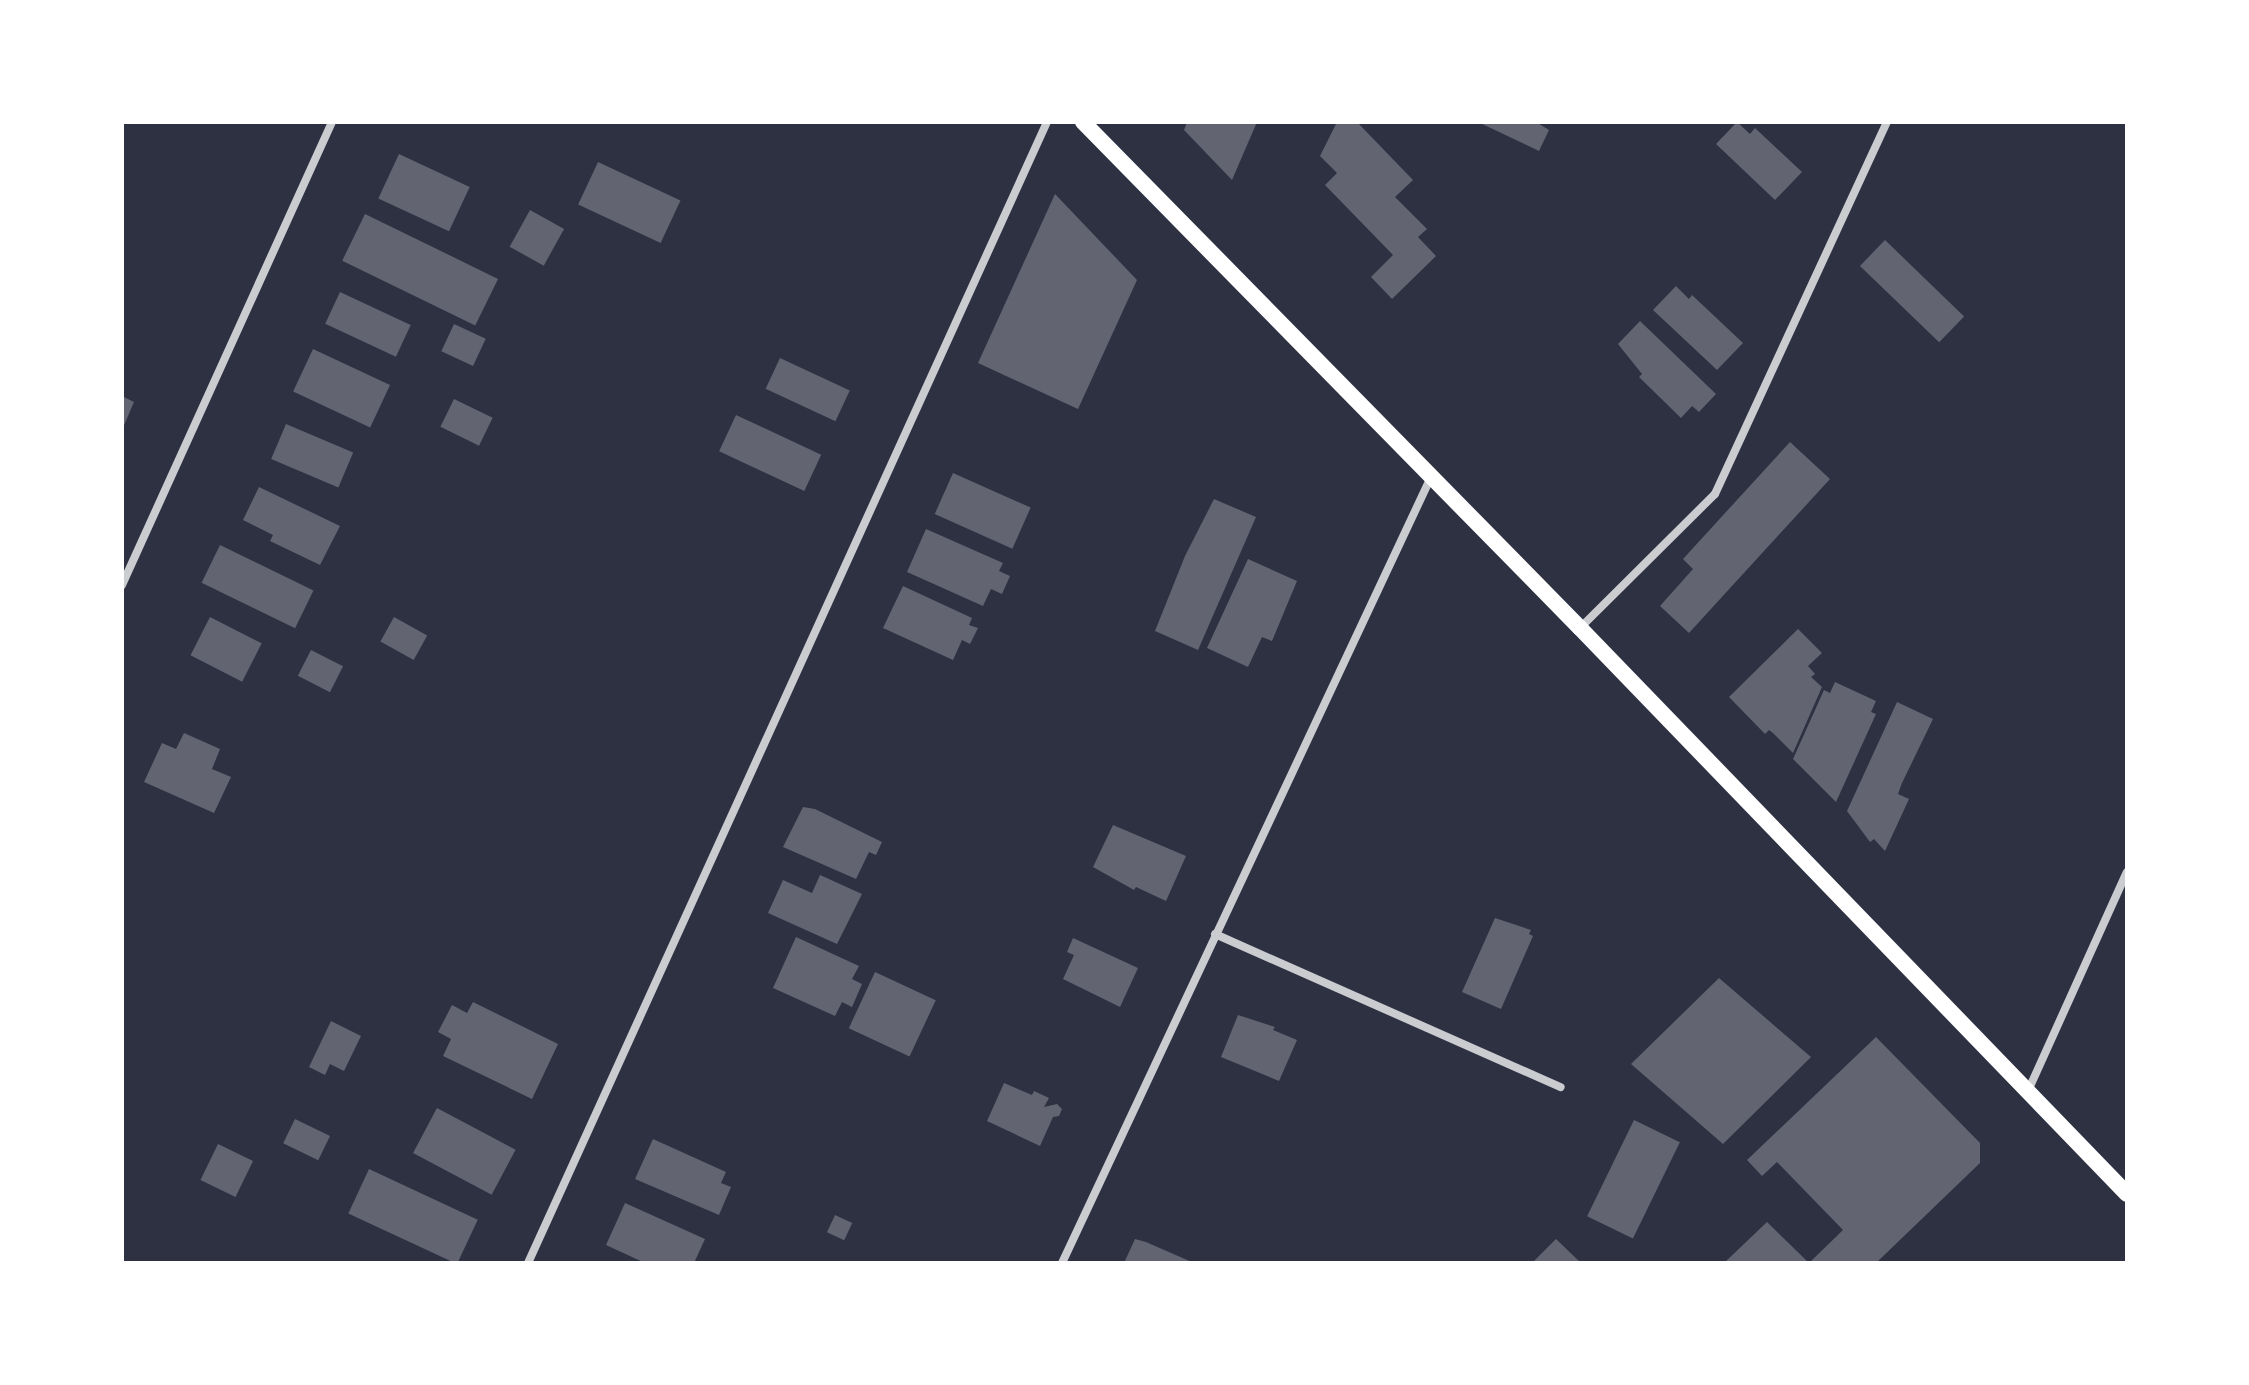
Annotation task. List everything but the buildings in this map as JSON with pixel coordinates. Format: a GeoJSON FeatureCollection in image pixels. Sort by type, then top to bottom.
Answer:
{"type":"FeatureCollection","features":[{"type":"Feature","properties":{"kind":"main road"},"geometry":{"type":"LineString","coordinates":[[1083,122],[1580,628],[2127,1194]]}},
{"type":"Feature","properties":{"kind":"street"},"geometry":{"type":"LineString","coordinates":[[122,585],[332,122]]}},
{"type":"Feature","properties":{"kind":"street"},"geometry":{"type":"LineString","coordinates":[[528,1263],[1047,122]]}},
{"type":"Feature","properties":{"kind":"street"},"geometry":{"type":"LineString","coordinates":[[1580,628],[1715,494],[1887,122]]}},
{"type":"Feature","properties":{"kind":"street"},"geometry":{"type":"LineString","coordinates":[[1062,1263],[1431,476]]}},
{"type":"Feature","properties":{"kind":"street"},"geometry":{"type":"LineString","coordinates":[[2028,1091],[2127,872]]}},
{"type":"Feature","properties":{"kind":"street"},"geometry":{"type":"LineString","coordinates":[[1215,934],[1561,1087]]}}]}
